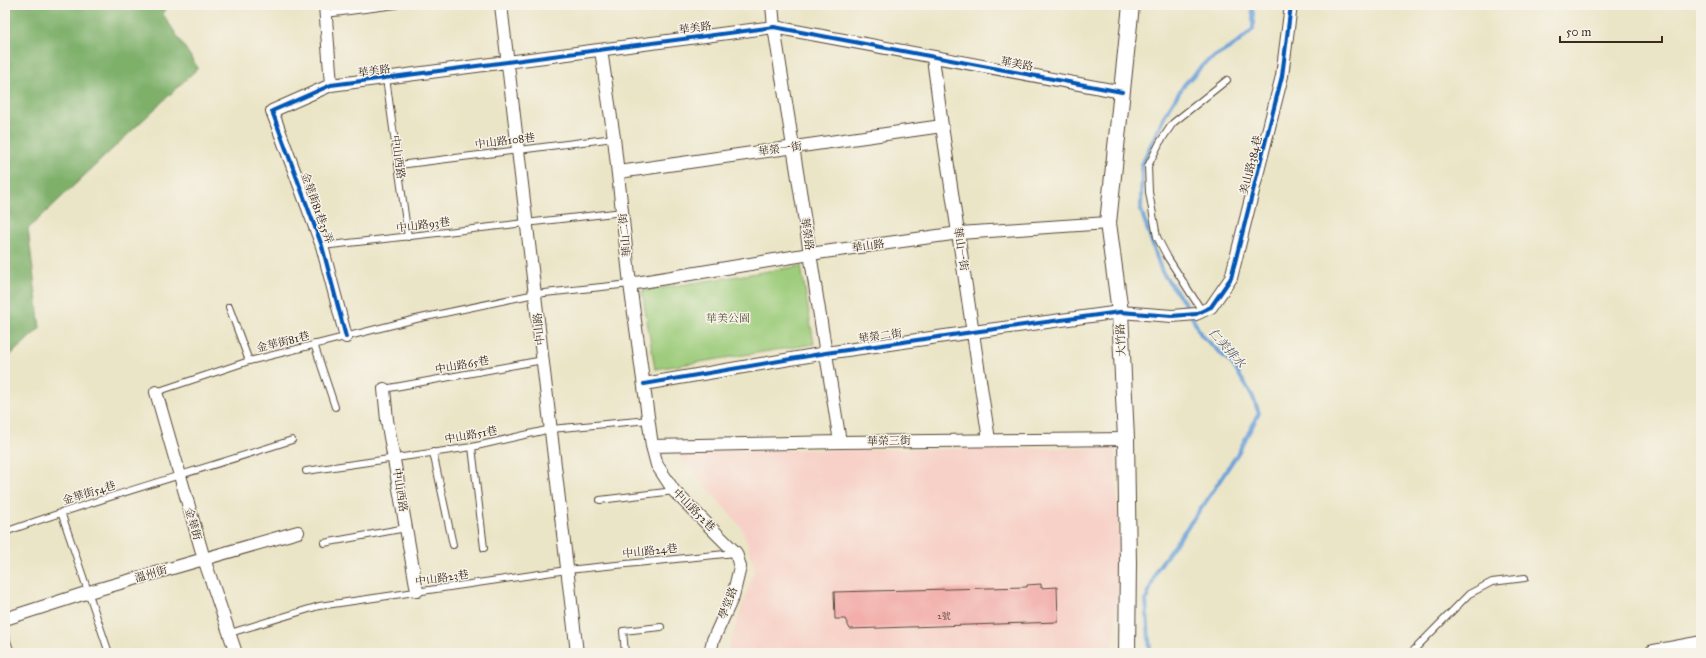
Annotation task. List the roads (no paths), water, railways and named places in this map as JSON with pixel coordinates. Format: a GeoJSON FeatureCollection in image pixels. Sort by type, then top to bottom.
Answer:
{"type":"FeatureCollection","features":[{"type":"Feature","properties":{"kind":"street","name":"中山路"},"geometry":{"type":"LineString","coordinates":[[501,5],[577,653]]}},
{"type":"Feature","properties":{"kind":"street","name":"華榮路"},"geometry":{"type":"LineString","coordinates":[[772,5],[774,27],[840,442]]}},
{"type":"Feature","properties":{"kind":"street","name":"大竹路"},"geometry":{"type":"LineString","coordinates":[[1127,653],[1128,563],[1126,439],[1120,312],[1108,223],[1131,5]]}},
{"type":"Feature","properties":{"kind":"street","name":"美山路384巷"},"geometry":{"type":"LineString","coordinates":[[1199,312],[1211,307],[1231,278],[1282,76],[1291,5]]}},
{"type":"Feature","properties":{"kind":"street"},"geometry":{"type":"LineString","coordinates":[[326,9],[331,85]]}},
{"type":"Feature","properties":{"kind":"street","name":"華美路"},"geometry":{"type":"LineString","coordinates":[[272,111],[331,85],[774,27],[933,58],[1122,92]]}},
{"type":"Feature","properties":{"kind":"street","name":"華山二街"},"geometry":{"type":"LineString","coordinates":[[601,50],[619,172],[630,284],[649,420]]}},
{"type":"Feature","properties":{"kind":"street","name":"華山一街"},"geometry":{"type":"LineString","coordinates":[[933,58],[989,440]]}},
{"type":"Feature","properties":{"kind":"street","name":"金華街81巷35弄"},"geometry":{"type":"LineString","coordinates":[[272,111],[322,246],[346,336]]}},
{"type":"Feature","properties":{"kind":"street","name":"華榮一街"},"geometry":{"type":"LineString","coordinates":[[619,172],[942,126]]}},
{"type":"Feature","properties":{"kind":"street","name":"華山路"},"geometry":{"type":"LineString","coordinates":[[630,284],[810,254],[959,233],[1108,223]]}},
{"type":"Feature","properties":{"kind":"street","name":"華榮二街"},"geometry":{"type":"LineString","coordinates":[[644,384],[826,353],[1120,312],[1172,316],[1199,312]]}},
{"type":"Feature","properties":{"kind":"street","name":"中山西路"},"geometry":{"type":"LineString","coordinates":[[384,389],[387,420],[395,457],[417,591]]}},
{"type":"Feature","properties":{"kind":"street","name":"金華街"},"geometry":{"type":"LineString","coordinates":[[156,392],[204,559],[236,653]]}},
{"type":"Feature","properties":{"kind":"street","name":"中山路52巷"},"geometry":{"type":"LineString","coordinates":[[649,420],[652,446],[658,465],[674,490],[736,553]]}},
{"type":"Feature","properties":{"kind":"street","name":"華榮三街"},"geometry":{"type":"LineString","coordinates":[[652,446],[840,442],[1126,439]]}},
{"type":"Feature","properties":{"kind":"street","name":"溫州街"},"geometry":{"type":"LineString","coordinates":[[5,619],[89,592],[298,532]]}},
{"type":"Feature","properties":{"kind":"street","name":"學堂路"},"geometry":{"type":"LineString","coordinates":[[710,653],[713,640],[733,596],[740,567],[736,553]]}},
{"type":"Feature","properties":{"kind":"street"},"geometry":{"type":"LineString","coordinates":[[1652,653],[1701,644]]}},
{"type":"Feature","properties":{"kind":"lane"},"geometry":{"type":"LineString","coordinates":[[326,9],[396,5]]}},
{"type":"Feature","properties":{"kind":"lane","name":"中山西路"},"geometry":{"type":"LineString","coordinates":[[386,78],[408,237]]}},
{"type":"Feature","properties":{"kind":"lane"},"geometry":{"type":"LineString","coordinates":[[1199,312],[1157,237],[1149,192],[1148,166],[1160,142],[1173,123],[1227,80]]}},
{"type":"Feature","properties":{"kind":"lane","name":"中山路108巷"},"geometry":{"type":"LineString","coordinates":[[399,165],[614,138]]}},
{"type":"Feature","properties":{"kind":"lane","name":"中山路93巷"},"geometry":{"type":"LineString","coordinates":[[322,246],[623,212]]}},
{"type":"Feature","properties":{"kind":"lane","name":"金華街81巷"},"geometry":{"type":"LineString","coordinates":[[156,392],[249,361],[416,319],[535,294],[630,284]]}},
{"type":"Feature","properties":{"kind":"lane"},"geometry":{"type":"LineString","coordinates":[[230,307],[249,361]]}},
{"type":"Feature","properties":{"kind":"lane"},"geometry":{"type":"LineString","coordinates":[[314,344],[335,407]]}},
{"type":"Feature","properties":{"kind":"lane","name":"中山路65巷"},"geometry":{"type":"LineString","coordinates":[[384,389],[543,360]]}},
{"type":"Feature","properties":{"kind":"lane"},"geometry":{"type":"LineString","coordinates":[[551,429],[649,420]]}},
{"type":"Feature","properties":{"kind":"lane","name":"中山路51巷"},"geometry":{"type":"LineString","coordinates":[[306,471],[472,447],[551,429]]}},
{"type":"Feature","properties":{"kind":"lane","name":"金華街54巷"},"geometry":{"type":"LineString","coordinates":[[5,532],[61,512],[292,440]]}},
{"type":"Feature","properties":{"kind":"lane"},"geometry":{"type":"LineString","coordinates":[[472,447],[484,548]]}},
{"type":"Feature","properties":{"kind":"lane"},"geometry":{"type":"LineString","coordinates":[[433,452],[453,545]]}},
{"type":"Feature","properties":{"kind":"lane"},"geometry":{"type":"LineString","coordinates":[[600,500],[674,490]]}},
{"type":"Feature","properties":{"kind":"lane"},"geometry":{"type":"LineString","coordinates":[[61,512],[109,653]]}},
{"type":"Feature","properties":{"kind":"lane"},"geometry":{"type":"LineString","coordinates":[[324,544],[406,528]]}},
{"type":"Feature","properties":{"kind":"lane","name":"中山路24巷"},"geometry":{"type":"LineString","coordinates":[[567,570],[736,553]]}},
{"type":"Feature","properties":{"kind":"lane","name":"中山路23巷"},"geometry":{"type":"LineString","coordinates":[[230,633],[319,606],[567,570]]}},
{"type":"Feature","properties":{"kind":"lane"},"geometry":{"type":"LineString","coordinates":[[1411,653],[1469,594],[1492,582],[1525,578]]}},
{"type":"Feature","properties":{"kind":"lane"},"geometry":{"type":"LineString","coordinates":[[625,653],[623,631],[661,627]]}},
{"type":"Feature","properties":{"kind":"lane"},"geometry":{"type":"LineString","coordinates":[[5,635],[11,653]]}},
{"type":"Feature","properties":{"kind":"waterway","name":"仁美排水"},"geometry":{"type":"LineString","coordinates":[[1150,653],[1146,600],[1157,569],[1205,503],[1238,453],[1259,413],[1252,395],[1232,364],[1201,335],[1186,305],[1162,272],[1141,210],[1142,164],[1164,116],[1184,85],[1206,62],[1236,44],[1253,29],[1253,14],[1251,5]]}},
{"type":"Feature","properties":{"kind":"park label","name":"華美公園"},"geometry":{"type":"Point","coordinates":[728,318]}}]}
